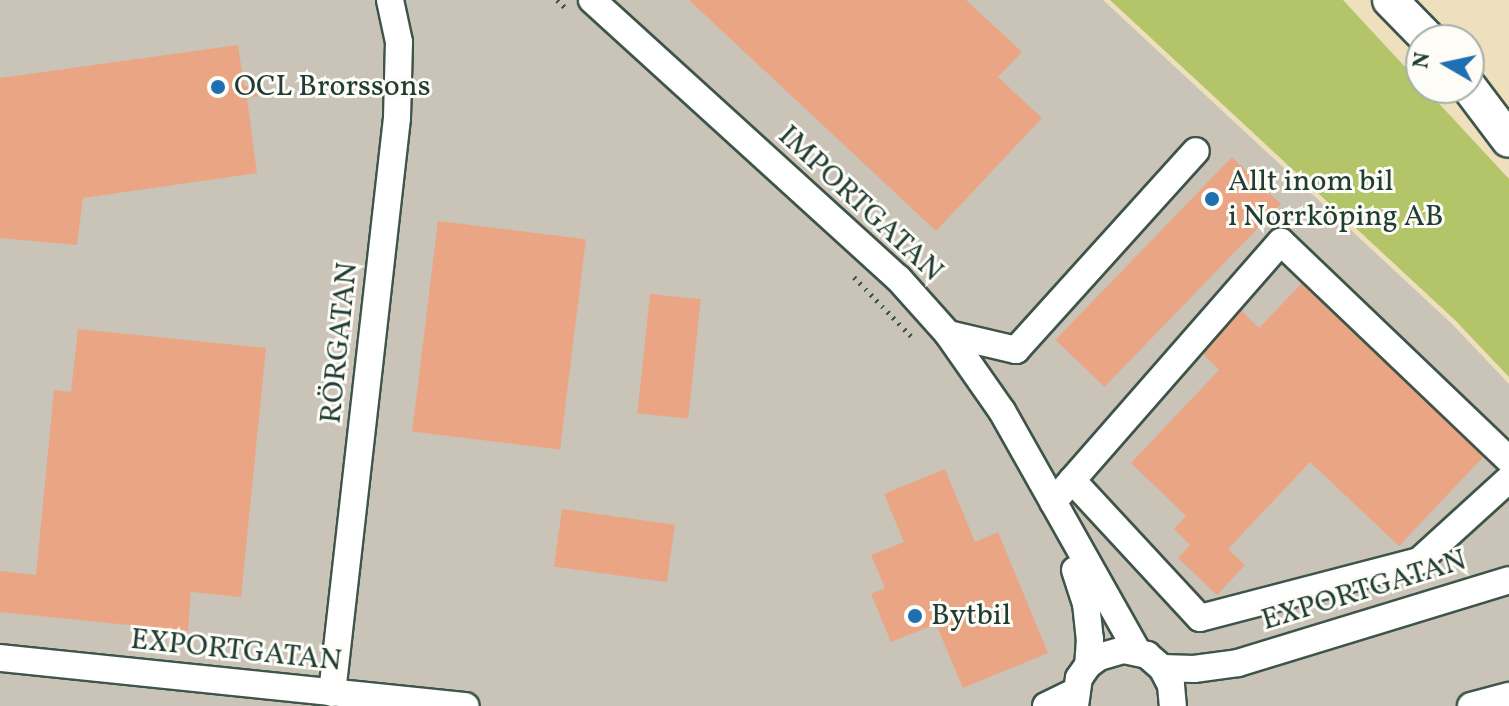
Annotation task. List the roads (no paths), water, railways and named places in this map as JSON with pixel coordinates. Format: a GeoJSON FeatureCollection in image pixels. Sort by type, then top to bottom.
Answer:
{"type":"FeatureCollection","features":[{"type":"Feature","properties":{"kind":"main road"},"geometry":{"type":"LineString","coordinates":[[1390,0],[1413,24]]}},
{"type":"Feature","properties":{"kind":"main road"},"geometry":{"type":"LineString","coordinates":[[1485,94],[1509,116]]}},
{"type":"Feature","properties":{"kind":"main road"},"geometry":{"type":"LineString","coordinates":[[1482,104],[1509,140]]}},
{"type":"Feature","properties":{"kind":"street","name":"RÖRGATAN"},"geometry":{"type":"LineString","coordinates":[[332,693],[397,118],[399,42],[390,0]]}},
{"type":"Feature","properties":{"kind":"street","name":"IMPORTGATAN"},"geometry":{"type":"LineString","coordinates":[[585,10],[898,278],[948,334],[1002,411],[1138,652]]}},
{"type":"Feature","properties":{"kind":"street"},"geometry":{"type":"LineString","coordinates":[[948,334],[1016,350],[1196,151]]}},
{"type":"Feature","properties":{"kind":"street"},"geometry":{"type":"LineString","coordinates":[[1049,495],[1072,480],[1281,242],[1509,460]]}},
{"type":"Feature","properties":{"kind":"street"},"geometry":{"type":"LineString","coordinates":[[1072,480],[1200,618],[1419,561],[1509,479]]}},
{"type":"Feature","properties":{"kind":"street","name":"IMPORTGATAN"},"geometry":{"type":"LineString","coordinates":[[1049,495],[1086,603],[1090,639],[1088,665]]}},
{"type":"Feature","properties":{"kind":"street","name":"EXPORTGATAN"},"geometry":{"type":"LineString","coordinates":[[1162,668],[1194,669],[1238,663],[1509,580]]}},
{"type":"Feature","properties":{"kind":"street"},"geometry":{"type":"LineString","coordinates":[[1046,706],[1075,699],[1088,665],[1111,651],[1138,652],[1162,668],[1171,685],[1173,705]]}},
{"type":"Feature","properties":{"kind":"street","name":"EXPORTGATAN"},"geometry":{"type":"LineString","coordinates":[[0,658],[466,706]]}},
{"type":"Feature","properties":{"kind":"street","name":"EXPORTGATAN"},"geometry":{"type":"LineString","coordinates":[[1173,705],[1238,663]]}},
{"type":"Feature","properties":{"kind":"street"},"geometry":{"type":"LineString","coordinates":[[1471,706],[1509,696]]}},
{"type":"Feature","properties":{"kind":"place","name":"OCL Brorssons"},"geometry":{"type":"Point","coordinates":[218,87]}},
{"type":"Feature","properties":{"kind":"place","name":"Allt inom bil i Norrköping AB"},"geometry":{"type":"Point","coordinates":[1212,199]}},
{"type":"Feature","properties":{"kind":"place","name":"Bytbil"},"geometry":{"type":"Point","coordinates":[915,616]}}]}
